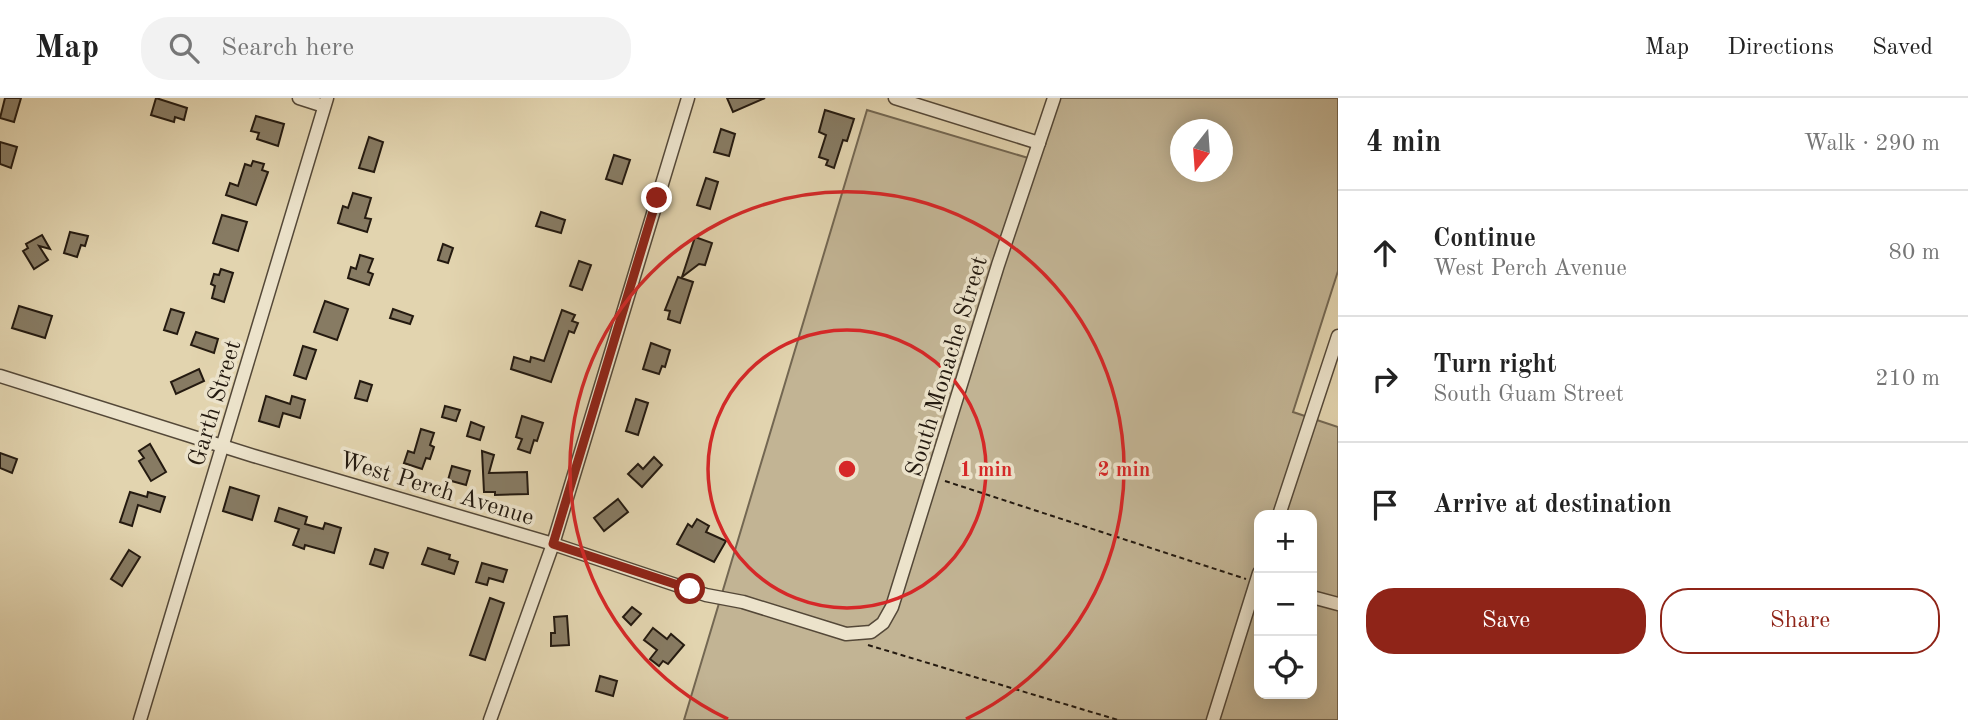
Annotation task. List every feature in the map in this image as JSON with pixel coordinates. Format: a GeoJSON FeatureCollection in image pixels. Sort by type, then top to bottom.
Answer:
{"type":"FeatureCollection","features":[{"type":"Feature","properties":{"kind":"street"},"geometry":{"type":"LineString","coordinates":[[299,98],[325,102]]}},
{"type":"Feature","properties":{"kind":"street"},"geometry":{"type":"LineString","coordinates":[[490,720],[553,544],[688,98]]}},
{"type":"Feature","properties":{"kind":"street"},"geometry":{"type":"LineString","coordinates":[[895,98],[1039,143]]}},
{"type":"Feature","properties":{"kind":"street","name":"South Monache Street"},"geometry":{"type":"LineString","coordinates":[[861,638],[883,623],[892,607],[998,265],[1054,98]]}},
{"type":"Feature","properties":{"kind":"street","name":"Garth Street"},"geometry":{"type":"LineString","coordinates":[[140,720],[325,102]]}},
{"type":"Feature","properties":{"kind":"street"},"geometry":{"type":"LineString","coordinates":[[1281,510],[1338,336]]}},
{"type":"Feature","properties":{"kind":"street","name":"West Perch Avenue"},"geometry":{"type":"LineString","coordinates":[[0,376],[553,544],[706,595],[743,602],[861,638]]}},
{"type":"Feature","properties":{"kind":"street"},"geometry":{"type":"LineString","coordinates":[[1213,720],[1254,592]]}},
{"type":"Feature","properties":{"kind":"street"},"geometry":{"type":"LineString","coordinates":[[1317,598],[1338,604]]}},
{"type":"Feature","properties":{"kind":"path"},"geometry":{"type":"LineString","coordinates":[[934,477],[1254,579]]}},
{"type":"Feature","properties":{"kind":"path"},"geometry":{"type":"LineString","coordinates":[[861,638],[1118,720]]}},
{"type":"Feature","properties":{"kind":"shaded area"},"geometry":{"type":"Polygon","coordinates":[[[1054,98],[1338,98],[1338,271],[1293,412],[1338,427],[1338,720],[684,720],[867,110],[1035,160],[1054,98]]]}},
{"type":"Feature","properties":{"kind":"building"},"geometry":{"type":"Polygon","coordinates":[[[5,98],[21,98],[14,122],[0,118],[5,98]]]}},
{"type":"Feature","properties":{"kind":"building"},"geometry":{"type":"Polygon","coordinates":[[[156,98],[187,108],[184,120],[175,117],[174,122],[151,115],[156,98]]]}},
{"type":"Feature","properties":{"kind":"building"},"geometry":{"type":"Polygon","coordinates":[[[727,98],[765,98],[733,112],[727,98]]]}},
{"type":"Feature","properties":{"kind":"building"},"geometry":{"type":"Polygon","coordinates":[[[825,110],[854,119],[847,141],[843,140],[834,168],[826,165],[828,160],[819,157],[826,135],[819,132],[825,110]]]}},
{"type":"Feature","properties":{"kind":"building"},"geometry":{"type":"Polygon","coordinates":[[[256,116],[284,124],[278,146],[257,139],[259,133],[251,131],[256,116]]]}},
{"type":"Feature","properties":{"kind":"building"},"geometry":{"type":"Polygon","coordinates":[[[721,129],[735,134],[729,156],[714,152],[721,129]]]}},
{"type":"Feature","properties":{"kind":"building"},"geometry":{"type":"Polygon","coordinates":[[[369,137],[383,142],[374,172],[359,168],[369,137]]]}},
{"type":"Feature","properties":{"kind":"building"},"geometry":{"type":"Polygon","coordinates":[[[0,142],[17,147],[11,168],[0,164],[0,142]]]}},
{"type":"Feature","properties":{"kind":"building"},"geometry":{"type":"Polygon","coordinates":[[[614,155],[630,160],[622,184],[606,179],[614,155]]]}},
{"type":"Feature","properties":{"kind":"building"},"geometry":{"type":"Polygon","coordinates":[[[253,161],[264,164],[262,170],[268,172],[256,205],[226,195],[230,183],[238,186],[245,164],[251,166],[253,161]]]}},
{"type":"Feature","properties":{"kind":"building"},"geometry":{"type":"Polygon","coordinates":[[[706,178],[718,182],[710,209],[697,205],[706,178]]]}},
{"type":"Feature","properties":{"kind":"building"},"geometry":{"type":"Polygon","coordinates":[[[353,193],[371,198],[365,218],[371,219],[367,232],[338,223],[343,206],[348,208],[353,193]]]}},
{"type":"Feature","properties":{"kind":"building"},"geometry":{"type":"Polygon","coordinates":[[[541,212],[565,220],[561,233],[536,226],[541,212]]]}},
{"type":"Feature","properties":{"kind":"building"},"geometry":{"type":"Polygon","coordinates":[[[222,215],[247,222],[238,251],[213,243],[222,215]]]}},
{"type":"Feature","properties":{"kind":"building"},"geometry":{"type":"Polygon","coordinates":[[[70,232],[88,236],[77,257],[64,253],[70,232]]]}},
{"type":"Feature","properties":{"kind":"building"},"geometry":{"type":"Polygon","coordinates":[[[42,235],[50,249],[39,246],[48,260],[34,269],[23,251],[28,248],[26,244],[42,235]]]}},
{"type":"Feature","properties":{"kind":"building"},"geometry":{"type":"Polygon","coordinates":[[[695,237],[712,243],[705,265],[699,264],[682,277],[695,237]]]}},
{"type":"Feature","properties":{"kind":"building"},"geometry":{"type":"Polygon","coordinates":[[[443,244],[453,248],[448,263],[438,260],[443,244]]]}},
{"type":"Feature","properties":{"kind":"building"},"geometry":{"type":"Polygon","coordinates":[[[360,255],[373,259],[368,272],[373,274],[369,285],[348,278],[351,267],[356,269],[360,255]]]}},
{"type":"Feature","properties":{"kind":"building"},"geometry":{"type":"Polygon","coordinates":[[[579,261],[591,265],[582,290],[570,286],[579,261]]]}},
{"type":"Feature","properties":{"kind":"building"},"geometry":{"type":"Polygon","coordinates":[[[221,269],[233,273],[224,302],[212,298],[215,286],[211,284],[214,274],[219,275],[221,269]]]}},
{"type":"Feature","properties":{"kind":"building"},"geometry":{"type":"Polygon","coordinates":[[[678,277],[693,282],[680,323],[668,319],[670,311],[665,310],[678,277]]]}},
{"type":"Feature","properties":{"kind":"building"},"geometry":{"type":"Polygon","coordinates":[[[325,301],[348,309],[337,340],[314,332],[325,301]]]}},
{"type":"Feature","properties":{"kind":"building"},"geometry":{"type":"Polygon","coordinates":[[[19,306],[52,316],[45,338],[12,328],[19,306]]]}},
{"type":"Feature","properties":{"kind":"building"},"geometry":{"type":"Polygon","coordinates":[[[171,309],[184,313],[177,334],[164,330],[171,309]]]}},
{"type":"Feature","properties":{"kind":"building"},"geometry":{"type":"Polygon","coordinates":[[[393,309],[413,316],[410,324],[390,318],[393,309]]]}},
{"type":"Feature","properties":{"kind":"building"},"geometry":{"type":"Polygon","coordinates":[[[562,310],[575,315],[572,321],[578,323],[574,333],[569,331],[551,382],[511,369],[514,357],[530,362],[531,357],[544,361],[562,310]]]}},
{"type":"Feature","properties":{"kind":"building"},"geometry":{"type":"Polygon","coordinates":[[[196,332],[218,339],[214,353],[191,345],[196,332]]]}},
{"type":"Feature","properties":{"kind":"building"},"geometry":{"type":"Polygon","coordinates":[[[651,343],[670,350],[665,367],[662,366],[659,374],[643,369],[651,343]]]}},
{"type":"Feature","properties":{"kind":"building"},"geometry":{"type":"Polygon","coordinates":[[[303,346],[316,350],[306,379],[294,375],[303,346]]]}},
{"type":"Feature","properties":{"kind":"building"},"geometry":{"type":"Polygon","coordinates":[[[199,369],[204,381],[176,394],[171,382],[199,369]]]}},
{"type":"Feature","properties":{"kind":"building"},"geometry":{"type":"Polygon","coordinates":[[[360,381],[372,385],[367,401],[355,398],[360,381]]]}},
{"type":"Feature","properties":{"kind":"building"},"geometry":{"type":"Polygon","coordinates":[[[266,396],[290,404],[292,396],[305,400],[300,418],[283,413],[279,427],[259,421],[266,396]]]}},
{"type":"Feature","properties":{"kind":"building"},"geometry":{"type":"Polygon","coordinates":[[[636,399],[648,403],[638,435],[626,431],[636,399]]]}},
{"type":"Feature","properties":{"kind":"building"},"geometry":{"type":"Polygon","coordinates":[[[445,406],[460,410],[456,421],[442,417],[445,406]]]}},
{"type":"Feature","properties":{"kind":"building"},"geometry":{"type":"Polygon","coordinates":[[[522,416],[543,423],[530,453],[518,449],[522,439],[516,437],[522,416]]]}},
{"type":"Feature","properties":{"kind":"building"},"geometry":{"type":"Polygon","coordinates":[[[471,422],[484,427],[480,440],[467,436],[471,422]]]}},
{"type":"Feature","properties":{"kind":"building"},"geometry":{"type":"Polygon","coordinates":[[[421,429],[434,433],[430,445],[434,447],[430,459],[426,458],[422,469],[404,463],[408,451],[414,453],[421,429]]]}},
{"type":"Feature","properties":{"kind":"building"},"geometry":{"type":"Polygon","coordinates":[[[150,444],[166,472],[151,481],[139,461],[144,458],[139,451],[150,444]]]}},
{"type":"Feature","properties":{"kind":"building"},"geometry":{"type":"Polygon","coordinates":[[[482,451],[494,455],[489,473],[527,472],[528,494],[495,495],[495,492],[484,492],[482,451]]]}},
{"type":"Feature","properties":{"kind":"building"},"geometry":{"type":"Polygon","coordinates":[[[0,453],[17,459],[12,473],[0,468],[0,453]]]}},
{"type":"Feature","properties":{"kind":"building"},"geometry":{"type":"Polygon","coordinates":[[[654,457],[662,465],[642,487],[628,474],[638,464],[643,469],[654,457]]]}},
{"type":"Feature","properties":{"kind":"building"},"geometry":{"type":"Polygon","coordinates":[[[452,466],[470,471],[466,485],[448,480],[452,466]]]}},
{"type":"Feature","properties":{"kind":"building"},"geometry":{"type":"Polygon","coordinates":[[[230,487],[259,496],[252,520],[223,511],[230,487]]]}},
{"type":"Feature","properties":{"kind":"building"},"geometry":{"type":"Polygon","coordinates":[[[130,492],[147,497],[148,492],[165,497],[160,512],[138,505],[132,526],[120,522],[130,492]]]}},
{"type":"Feature","properties":{"kind":"building"},"geometry":{"type":"Polygon","coordinates":[[[618,499],[628,512],[604,531],[594,518],[618,499]]]}},
{"type":"Feature","properties":{"kind":"building"},"geometry":{"type":"Polygon","coordinates":[[[279,508],[307,517],[305,524],[323,529],[325,523],[341,528],[334,553],[305,545],[304,549],[293,545],[299,529],[275,521],[279,508]]]}},
{"type":"Feature","properties":{"kind":"building"},"geometry":{"type":"Polygon","coordinates":[[[697,519],[709,526],[706,532],[726,541],[714,562],[677,544],[688,524],[692,527],[697,519]]]}},
{"type":"Feature","properties":{"kind":"building"},"geometry":{"type":"Polygon","coordinates":[[[428,548],[450,555],[449,559],[458,562],[454,574],[422,564],[428,548]]]}},
{"type":"Feature","properties":{"kind":"building"},"geometry":{"type":"Polygon","coordinates":[[[375,549],[388,553],[383,568],[370,564],[375,549]]]}},
{"type":"Feature","properties":{"kind":"building"},"geometry":{"type":"Polygon","coordinates":[[[129,550],[140,557],[122,586],[111,579],[129,550]]]}},
{"type":"Feature","properties":{"kind":"building"},"geometry":{"type":"Polygon","coordinates":[[[482,563],[507,570],[503,582],[489,578],[487,585],[476,582],[482,563]]]}},
{"type":"Feature","properties":{"kind":"building"},"geometry":{"type":"Polygon","coordinates":[[[490,598],[504,603],[485,660],[470,655],[490,598]]]}},
{"type":"Feature","properties":{"kind":"building"},"geometry":{"type":"Polygon","coordinates":[[[632,607],[641,614],[631,625],[623,617],[632,607]]]}},
{"type":"Feature","properties":{"kind":"building"},"geometry":{"type":"Polygon","coordinates":[[[567,616],[569,645],[551,646],[551,633],[555,633],[554,617],[567,616]]]}},
{"type":"Feature","properties":{"kind":"building"},"geometry":{"type":"Polygon","coordinates":[[[653,628],[667,639],[671,634],[684,645],[668,664],[663,661],[659,666],[650,659],[657,650],[644,640],[653,628]]]}},
{"type":"Feature","properties":{"kind":"building"},"geometry":{"type":"Polygon","coordinates":[[[600,676],[617,681],[613,696],[596,691],[600,676]]]}},
{"type":"Feature","properties":{"kind":"route"},"geometry":{"type":"LineString","coordinates":[[657,198],[553,544],[690,589]]}}]}
